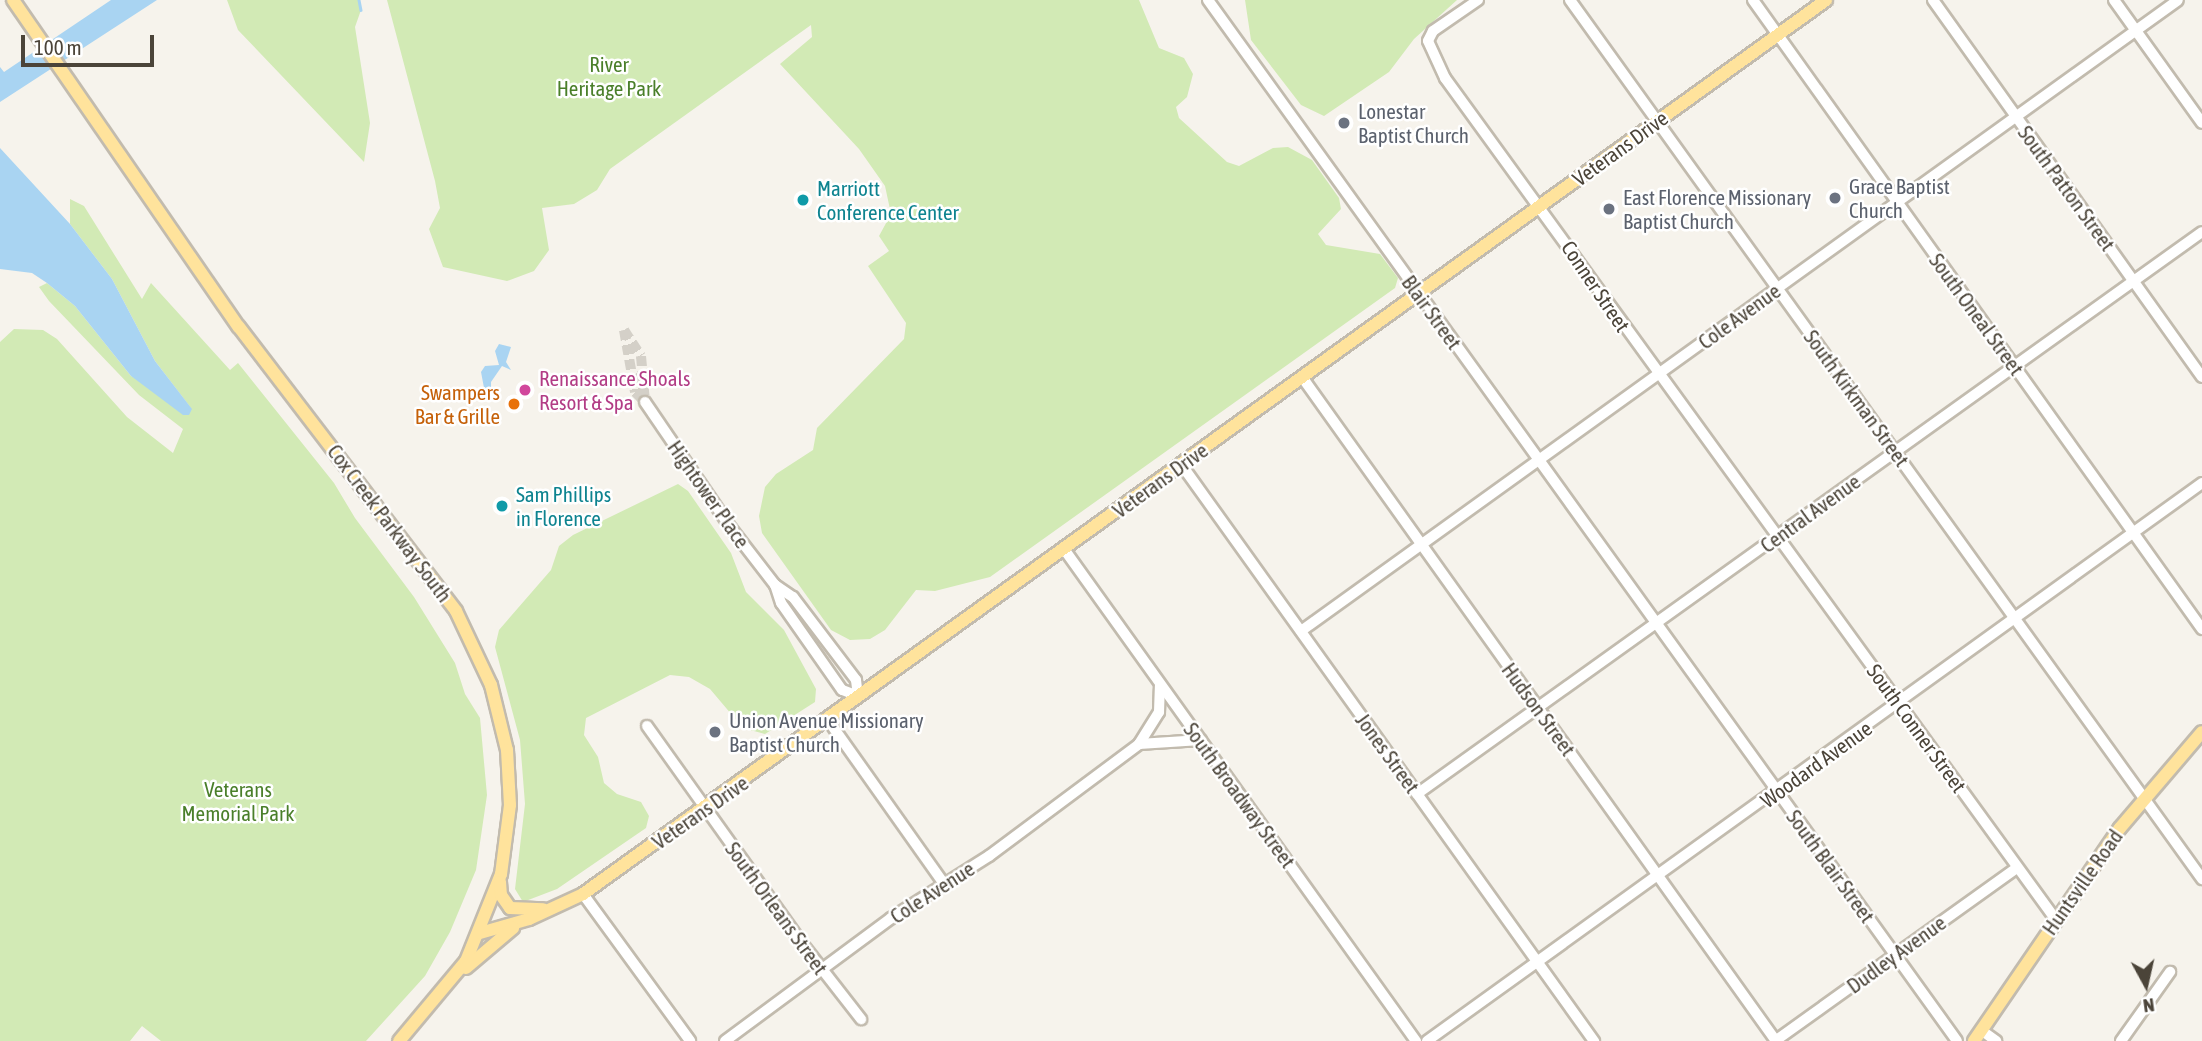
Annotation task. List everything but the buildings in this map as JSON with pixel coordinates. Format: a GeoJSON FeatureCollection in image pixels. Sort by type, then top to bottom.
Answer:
{"type":"FeatureCollection","features":[{"type":"Feature","properties":{"kind":"main road","name":"Cox Creek Parkway South"},"geometry":{"type":"LineString","coordinates":[[13,0],[125,166],[239,327],[466,627],[491,685],[507,750],[510,805],[500,874],[480,933],[449,986]]}},
{"type":"Feature","properties":{"kind":"main road","name":"Veterans Drive"},"geometry":{"type":"LineString","coordinates":[[480,933],[529,919],[583,894],[705,809],[1826,0]]}},
{"type":"Feature","properties":{"kind":"main road","name":"Huntsville Road"},"geometry":{"type":"LineString","coordinates":[[1978,1036],[2144,796],[2202,732]]}},
{"type":"Feature","properties":{"kind":"main road"},"geometry":{"type":"LineString","coordinates":[[500,874],[500,895],[510,908],[554,909]]}},
{"type":"Feature","properties":{"kind":"main road"},"geometry":{"type":"LineString","coordinates":[[400,1041],[490,944],[529,919]]}},
{"type":"Feature","properties":{"kind":"street","name":"Blair Street"},"geometry":{"type":"LineString","coordinates":[[1208,0],[1655,624]]}},
{"type":"Feature","properties":{"kind":"street","name":"Conner Street"},"geometry":{"type":"LineString","coordinates":[[1478,0],[1433,31],[1429,51],[1445,78],[1778,536]]}},
{"type":"Feature","properties":{"kind":"street","name":"South Kirkman Street"},"geometry":{"type":"LineString","coordinates":[[1570,0],[2202,879]]}},
{"type":"Feature","properties":{"kind":"street","name":"South Oneal Street"},"geometry":{"type":"LineString","coordinates":[[1753,0],[2202,629]]}},
{"type":"Feature","properties":{"kind":"street","name":"South Patton Street"},"geometry":{"type":"LineString","coordinates":[[1933,0],[2202,377]]}},
{"type":"Feature","properties":{"kind":"street"},"geometry":{"type":"LineString","coordinates":[[2113,0],[2202,123]]}},
{"type":"Feature","properties":{"kind":"street","name":"Cole Avenue"},"geometry":{"type":"LineString","coordinates":[[1301,631],[2178,0]]}},
{"type":"Feature","properties":{"kind":"street","name":"Central Avenue"},"geometry":{"type":"LineString","coordinates":[[1417,794],[2202,232]]}},
{"type":"Feature","properties":{"kind":"street","name":"Hudson Street"},"geometry":{"type":"LineString","coordinates":[[1302,377],[1776,1041]]}},
{"type":"Feature","properties":{"kind":"street","name":"Hightower Place"},"geometry":{"type":"LineString","coordinates":[[645,402],[775,585],[781,603],[842,690],[858,696],[856,681],[793,597],[775,585]]}},
{"type":"Feature","properties":{"kind":"street","name":"Jones Street"},"geometry":{"type":"LineString","coordinates":[[1181,464],[1594,1041]]}},
{"type":"Feature","properties":{"kind":"street","name":"Woodard Avenue"},"geometry":{"type":"LineString","coordinates":[[1427,1041],[1777,792],[2202,483]]}},
{"type":"Feature","properties":{"kind":"street","name":"South Conner Street"},"geometry":{"type":"LineString","coordinates":[[1778,536],[2056,920]]}},
{"type":"Feature","properties":{"kind":"street","name":"South Broadway Street"},"geometry":{"type":"LineString","coordinates":[[1064,549],[1416,1041]]}},
{"type":"Feature","properties":{"kind":"street","name":"South Blair Street"},"geometry":{"type":"LineString","coordinates":[[1655,624],[1958,1041]]}},
{"type":"Feature","properties":{"kind":"street","name":"Cole Avenue"},"geometry":{"type":"LineString","coordinates":[[725,1041],[1139,744],[1158,712],[1161,691],[1156,677]]}},
{"type":"Feature","properties":{"kind":"street"},"geometry":{"type":"LineString","coordinates":[[828,720],[944,884]]}},
{"type":"Feature","properties":{"kind":"street","name":"South Orleans Street"},"geometry":{"type":"LineString","coordinates":[[647,726],[822,969],[862,1019]]}},
{"type":"Feature","properties":{"kind":"street"},"geometry":{"type":"LineString","coordinates":[[1139,744],[1201,740]]}},
{"type":"Feature","properties":{"kind":"street","name":"Dudley Avenue"},"geometry":{"type":"LineString","coordinates":[[1776,1041],[2017,868]]}},
{"type":"Feature","properties":{"kind":"street"},"geometry":{"type":"LineString","coordinates":[[583,894],[690,1041]]}},
{"type":"Feature","properties":{"kind":"street"},"geometry":{"type":"LineString","coordinates":[[2121,1041],[2170,972]]}},
{"type":"Feature","properties":{"kind":"street"},"geometry":{"type":"LineString","coordinates":[[1978,1036],[1996,1041]]}},
{"type":"Feature","properties":{"kind":"green space"},"geometry":{"type":"Polygon","coordinates":[[[227,0],[359,0],[361,10],[355,27],[370,123],[364,162],[238,30],[227,0]]]}},
{"type":"Feature","properties":{"kind":"green space","name":"River Heritage Park"},"geometry":{"type":"Polygon","coordinates":[[[387,0],[1139,0],[1159,48],[1184,58],[1193,74],[1187,97],[1176,107],[1179,118],[1227,162],[1239,166],[1273,148],[1288,147],[1312,160],[1339,198],[1341,209],[1318,234],[1326,245],[1380,254],[1398,278],[1395,288],[990,577],[935,591],[916,590],[885,630],[870,639],[850,640],[831,630],[762,533],[759,516],[765,487],[776,474],[813,450],[817,428],[904,339],[906,323],[868,266],[889,251],[879,236],[891,214],[885,186],[859,149],[780,64],[812,37],[811,25],[610,169],[597,190],[574,204],[542,208],[549,250],[534,271],[507,281],[443,267],[429,229],[440,208],[435,181],[387,0]]]}},
{"type":"Feature","properties":{"kind":"green space"},"geometry":{"type":"Polygon","coordinates":[[[1245,0],[1457,0],[1414,39],[1389,72],[1324,116],[1301,105],[1251,40],[1245,0]]]}},
{"type":"Feature","properties":{"kind":"green space","name":"Veterans Memorial Park"},"geometry":{"type":"Polygon","coordinates":[[[70,199],[84,206],[142,299],[151,283],[230,370],[238,363],[334,483],[355,518],[414,597],[455,663],[465,694],[480,718],[487,795],[476,870],[450,932],[425,976],[366,1041],[161,1041],[142,1026],[130,1041],[0,1041],[0,342],[14,329],[43,330],[57,339],[127,417],[173,453],[183,429],[139,395],[49,301],[39,287],[47,283],[75,306],[131,376],[191,408],[155,361],[112,279],[70,224],[70,199]]]}},
{"type":"Feature","properties":{"kind":"green space"},"geometry":{"type":"Polygon","coordinates":[[[678,484],[688,491],[731,553],[746,592],[784,630],[816,689],[815,702],[765,734],[743,728],[710,689],[689,677],[670,675],[586,718],[584,735],[598,757],[604,783],[617,794],[641,802],[649,816],[646,828],[557,889],[523,902],[515,889],[525,804],[520,740],[495,647],[499,630],[551,570],[559,546],[573,535],[678,484]]]}},
{"type":"Feature","properties":{"kind":"water"},"geometry":{"type":"Polygon","coordinates":[[[111,0],[157,0],[0,102],[0,67],[4,72],[111,0]]]}},
{"type":"Feature","properties":{"kind":"water"},"geometry":{"type":"Polygon","coordinates":[[[0,148],[70,224],[112,279],[155,361],[192,409],[189,415],[183,415],[131,376],[75,306],[47,283],[32,273],[0,269],[0,148]]]}},
{"type":"Feature","properties":{"kind":"water"},"geometry":{"type":"Polygon","coordinates":[[[499,344],[511,347],[506,362],[511,370],[502,366],[491,382],[491,392],[485,393],[481,372],[485,366],[499,365],[495,351],[499,344]]]}},
{"type":"Feature","properties":{"kind":"waterway"},"geometry":{"type":"LineString","coordinates":[[359,0],[361,10]]}},
{"type":"Feature","properties":{"kind":"tunnel"},"geometry":{"type":"LineString","coordinates":[[624,330],[641,356],[645,402]]}},
{"type":"Feature","properties":{"kind":"tunnel"},"geometry":{"type":"LineString","coordinates":[[624,330],[635,392],[645,402]]}},
{"type":"Feature","properties":{"kind":"place","name":"Lonestar Baptist Church"},"geometry":{"type":"Point","coordinates":[1344,123]}},
{"type":"Feature","properties":{"kind":"place","name":"Grace Baptist Church"},"geometry":{"type":"Point","coordinates":[1835,198]}},
{"type":"Feature","properties":{"kind":"place","name":"Marriott Conference Center"},"geometry":{"type":"Point","coordinates":[803,200]}},
{"type":"Feature","properties":{"kind":"place","name":"East Florence Missionary Baptist Church"},"geometry":{"type":"Point","coordinates":[1609,209]}},
{"type":"Feature","properties":{"kind":"place","name":"Renaissance Shoals Resort & Spa"},"geometry":{"type":"Point","coordinates":[525,390]}},
{"type":"Feature","properties":{"kind":"place","name":"Swampers Bar & Grille"},"geometry":{"type":"Point","coordinates":[514,404]}},
{"type":"Feature","properties":{"kind":"place","name":"Sam Phillips in Florence"},"geometry":{"type":"Point","coordinates":[502,506]}},
{"type":"Feature","properties":{"kind":"place","name":"Union Avenue Missionary Baptist Church"},"geometry":{"type":"Point","coordinates":[715,732]}}]}
